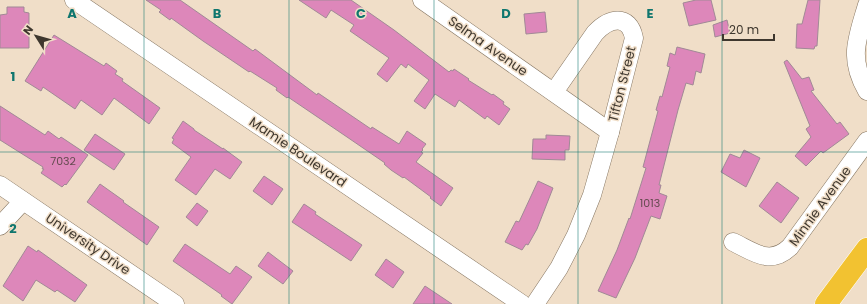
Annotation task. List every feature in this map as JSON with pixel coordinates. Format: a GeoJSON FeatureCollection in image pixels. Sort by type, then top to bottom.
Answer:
{"type":"FeatureCollection","features":[{"type":"Feature","properties":{"kind":"highway"},"geometry":{"type":"LineString","coordinates":[[826,304],[867,249]]}},
{"type":"Feature","properties":{"kind":"street","name":"Mamie Boulevard"},"geometry":{"type":"LineString","coordinates":[[74,0],[522,304]]}},
{"type":"Feature","properties":{"kind":"street","name":"Selma Avenue"},"geometry":{"type":"LineString","coordinates":[[422,0],[554,92]]}},
{"type":"Feature","properties":{"kind":"street"},"geometry":{"type":"LineString","coordinates":[[867,5],[856,44],[856,62],[860,79],[867,91]]}},
{"type":"Feature","properties":{"kind":"street","name":"Tifton Street"},"geometry":{"type":"LineString","coordinates":[[535,304],[559,268],[576,235],[592,195],[610,132],[634,38],[632,30],[628,24],[620,20],[610,21],[602,25],[594,33],[554,92],[610,132]]}},
{"type":"Feature","properties":{"kind":"street","name":"Minnie Avenue"},"geometry":{"type":"LineString","coordinates":[[733,242],[763,256],[774,257],[783,254],[790,247],[867,141]]}},
{"type":"Feature","properties":{"kind":"street","name":"University Drive"},"geometry":{"type":"LineString","coordinates":[[0,185],[175,304]]}},
{"type":"Feature","properties":{"kind":"street"},"geometry":{"type":"LineString","coordinates":[[0,226],[24,201]]}},
{"type":"Feature","properties":{"kind":"building"},"geometry":{"type":"Polygon","coordinates":[[[146,0],[180,0],[253,51],[255,49],[317,95],[318,93],[371,129],[372,127],[399,144],[407,131],[426,144],[421,152],[423,153],[416,162],[453,188],[441,206],[404,177],[403,178],[391,170],[384,164],[385,163],[288,97],[287,98],[276,90],[277,88],[250,71],[249,72],[171,18],[170,20],[159,12],[161,10],[146,0]]]}},
{"type":"Feature","properties":{"kind":"building"},"geometry":{"type":"Polygon","coordinates":[[[299,0],[351,0],[394,30],[449,72],[451,70],[453,71],[454,69],[469,79],[468,80],[492,95],[493,94],[504,102],[503,104],[510,109],[499,125],[487,116],[485,119],[459,100],[455,107],[435,94],[425,109],[414,101],[429,80],[408,64],[406,68],[401,64],[387,82],[377,74],[389,58],[350,31],[354,25],[331,10],[326,18],[299,0]]]}},
{"type":"Feature","properties":{"kind":"building"},"geometry":{"type":"Polygon","coordinates":[[[696,0],[711,0],[716,20],[689,26],[683,3],[696,0]]]}},
{"type":"Feature","properties":{"kind":"building"},"geometry":{"type":"Polygon","coordinates":[[[808,0],[820,0],[817,46],[815,46],[814,49],[796,48],[797,24],[802,24],[808,0]]]}},
{"type":"Feature","properties":{"kind":"building"},"geometry":{"type":"Polygon","coordinates":[[[7,7],[24,7],[24,12],[29,13],[29,48],[0,48],[0,15],[7,14],[7,7]]]}},
{"type":"Feature","properties":{"kind":"building"},"geometry":{"type":"Polygon","coordinates":[[[545,12],[547,32],[526,34],[524,14],[545,12]]]}},
{"type":"Feature","properties":{"kind":"building"},"geometry":{"type":"Polygon","coordinates":[[[727,20],[730,33],[715,37],[713,25],[727,20]]]}},
{"type":"Feature","properties":{"kind":"building"},"geometry":{"type":"Polygon","coordinates":[[[54,35],[104,66],[106,63],[117,71],[115,74],[123,79],[122,81],[160,108],[149,124],[114,98],[102,115],[81,100],[75,109],[43,87],[41,91],[25,81],[54,35]]]}},
{"type":"Feature","properties":{"kind":"building"},"geometry":{"type":"Polygon","coordinates":[[[677,47],[705,54],[701,73],[696,71],[693,85],[686,83],[678,110],[659,185],[661,185],[659,193],[667,196],[660,219],[651,216],[635,258],[616,298],[598,291],[617,250],[629,218],[630,219],[646,168],[643,167],[658,111],[656,110],[660,96],[662,97],[670,67],[667,66],[670,53],[675,55],[677,47]]]}},
{"type":"Feature","properties":{"kind":"building"},"geometry":{"type":"Polygon","coordinates":[[[787,60],[802,79],[809,77],[814,90],[811,91],[837,124],[840,122],[849,134],[823,153],[821,151],[806,166],[795,156],[811,137],[806,129],[810,126],[784,62],[787,60]]]}},
{"type":"Feature","properties":{"kind":"building"},"geometry":{"type":"Polygon","coordinates":[[[0,106],[45,135],[48,131],[59,139],[61,137],[88,155],[66,185],[65,184],[62,187],[41,173],[44,169],[42,169],[43,167],[0,140],[0,106]]]}},
{"type":"Feature","properties":{"kind":"building"},"geometry":{"type":"Polygon","coordinates":[[[183,121],[242,162],[230,179],[215,169],[196,195],[175,180],[191,157],[172,143],[174,139],[172,138],[183,121]]]}},
{"type":"Feature","properties":{"kind":"building"},"geometry":{"type":"Polygon","coordinates":[[[95,134],[125,154],[114,170],[84,150],[95,134]]]}},
{"type":"Feature","properties":{"kind":"building"},"geometry":{"type":"Polygon","coordinates":[[[546,135],[570,136],[569,150],[565,150],[565,160],[532,159],[533,139],[546,139],[546,135]]]}},
{"type":"Feature","properties":{"kind":"building"},"geometry":{"type":"Polygon","coordinates":[[[744,150],[760,158],[746,187],[721,172],[730,154],[740,158],[744,150]]]}},
{"type":"Feature","properties":{"kind":"building"},"geometry":{"type":"Polygon","coordinates":[[[264,176],[283,189],[272,205],[253,191],[264,176]]]}},
{"type":"Feature","properties":{"kind":"building"},"geometry":{"type":"Polygon","coordinates":[[[538,181],[553,188],[537,229],[528,245],[526,244],[522,250],[505,242],[516,221],[519,222],[538,181]]]}},
{"type":"Feature","properties":{"kind":"building"},"geometry":{"type":"Polygon","coordinates":[[[777,182],[799,198],[781,223],[759,206],[777,182]]]}},
{"type":"Feature","properties":{"kind":"building"},"geometry":{"type":"Polygon","coordinates":[[[100,184],[159,227],[147,245],[87,202],[100,184]]]}},
{"type":"Feature","properties":{"kind":"building"},"geometry":{"type":"Polygon","coordinates":[[[197,203],[208,211],[197,226],[186,217],[197,203]]]}},
{"type":"Feature","properties":{"kind":"building"},"geometry":{"type":"Polygon","coordinates":[[[304,204],[316,212],[315,214],[362,245],[351,261],[292,222],[304,204]]]}},
{"type":"Feature","properties":{"kind":"building"},"geometry":{"type":"Polygon","coordinates":[[[185,244],[230,274],[236,266],[252,277],[232,304],[221,296],[222,295],[173,261],[185,244]]]}},
{"type":"Feature","properties":{"kind":"building"},"geometry":{"type":"Polygon","coordinates":[[[28,246],[37,252],[38,250],[87,285],[75,302],[57,290],[55,292],[36,280],[23,301],[3,286],[28,246]]]}},
{"type":"Feature","properties":{"kind":"building"},"geometry":{"type":"Polygon","coordinates":[[[268,252],[293,271],[283,284],[258,266],[268,252]]]}},
{"type":"Feature","properties":{"kind":"building"},"geometry":{"type":"Polygon","coordinates":[[[386,259],[404,272],[393,288],[375,275],[386,259]]]}},
{"type":"Feature","properties":{"kind":"building"},"geometry":{"type":"Polygon","coordinates":[[[425,286],[452,304],[413,304],[425,286]]]}}]}
